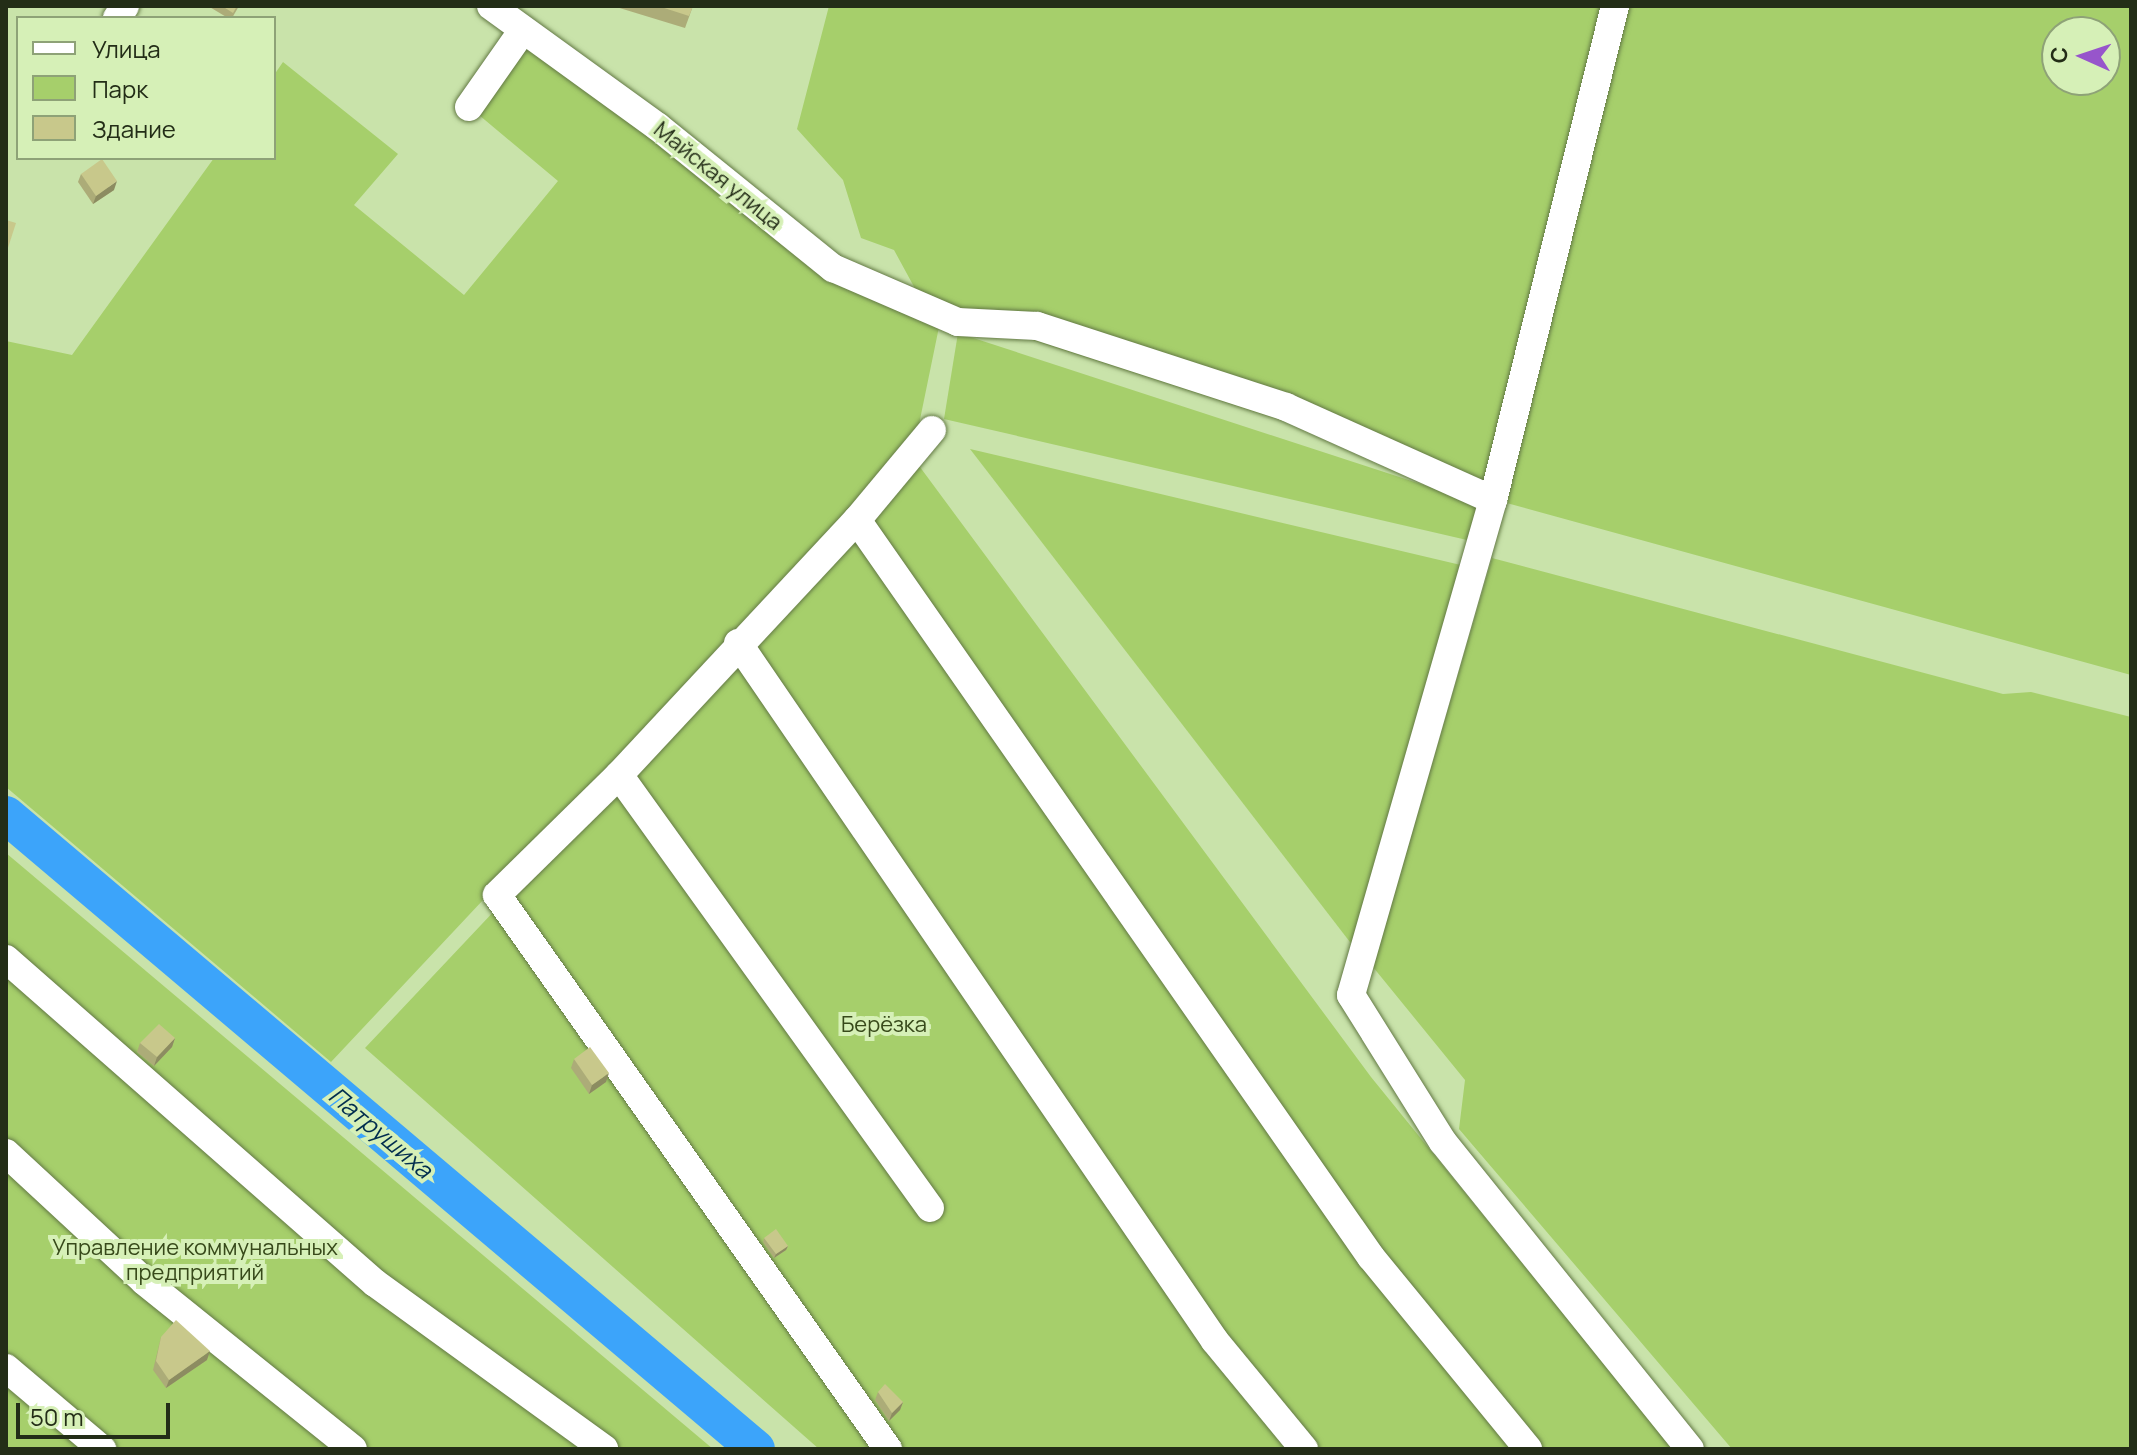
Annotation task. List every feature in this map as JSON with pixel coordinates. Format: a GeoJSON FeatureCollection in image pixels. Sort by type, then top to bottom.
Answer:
{"type":"FeatureCollection","features":[{"type":"Feature","properties":{"kind":"street","name":"Майская улица"},"geometry":{"type":"LineString","coordinates":[[491,6],[658,127],[833,268],[958,322],[1037,326],[1286,407],[1493,500]]}},
{"type":"Feature","properties":{"kind":"street"},"geometry":{"type":"LineString","coordinates":[[1615,6],[1493,500],[1351,995],[1443,1142],[1690,1449]]}},
{"type":"Feature","properties":{"kind":"street"},"geometry":{"type":"LineString","coordinates":[[469,107],[523,30]]}},
{"type":"Feature","properties":{"kind":"street"},"geometry":{"type":"LineString","coordinates":[[888,1449],[497,895],[619,775],[738,643],[857,520],[932,430]]}},
{"type":"Feature","properties":{"kind":"street"},"geometry":{"type":"LineString","coordinates":[[857,520],[1371,1257],[1528,1449]]}},
{"type":"Feature","properties":{"kind":"street"},"geometry":{"type":"LineString","coordinates":[[738,643],[1215,1341],[1304,1449]]}},
{"type":"Feature","properties":{"kind":"street"},"geometry":{"type":"LineString","coordinates":[[619,775],[930,1208]]}},
{"type":"Feature","properties":{"kind":"street"},"geometry":{"type":"LineString","coordinates":[[6,959],[375,1283],[604,1449]]}},
{"type":"Feature","properties":{"kind":"street"},"geometry":{"type":"LineString","coordinates":[[6,1153],[144,1281],[353,1449]]}},
{"type":"Feature","properties":{"kind":"street"},"geometry":{"type":"LineString","coordinates":[[6,1368],[102,1449]]}},
{"type":"Feature","properties":{"kind":"green space"},"geometry":{"type":"Polygon","coordinates":[[[829,6],[1604,6],[1484,486],[924,305],[894,250],[861,238],[843,180],[797,129],[829,6]]]}},
{"type":"Feature","properties":{"kind":"green space"},"geometry":{"type":"Polygon","coordinates":[[[1626,6],[2131,6],[2131,675],[1503,502],[1626,6]]]}},
{"type":"Feature","properties":{"kind":"green space"},"geometry":{"type":"Polygon","coordinates":[[[527,42],[939,327],[916,439],[331,1062],[6,787],[6,341],[72,355],[213,160],[276,160],[276,72],[283,62],[398,154],[354,205],[464,295],[558,181],[479,115],[527,42]]]}},
{"type":"Feature","properties":{"kind":"green space"},"geometry":{"type":"Polygon","coordinates":[[[958,333],[1482,504],[1467,540],[944,419],[958,333]]]}},
{"type":"Feature","properties":{"kind":"green space"},"geometry":{"type":"Polygon","coordinates":[[[970,449],[1465,566],[1353,946],[970,449]]]}},
{"type":"Feature","properties":{"kind":"green space","name":"Берёзка"},"geometry":{"type":"Polygon","coordinates":[[[917,463],[1371,1077],[1673,1449],[819,1449],[365,1048],[917,463]]]}},
{"type":"Feature","properties":{"kind":"green space"},"geometry":{"type":"Polygon","coordinates":[[[1492,558],[2003,694],[2031,692],[2131,717],[2131,1449],[1732,1449],[1459,1129],[1465,1080],[1373,967],[1492,558]]]}},
{"type":"Feature","properties":{"kind":"green space","name":"Управление коммунальных предприятий"},"geometry":{"type":"Polygon","coordinates":[[[6,853],[713,1449],[6,1449],[6,853]]]}},
{"type":"Feature","properties":{"kind":"building"},"geometry":{"type":"Polygon","coordinates":[[[222,6],[237,6],[233,13],[222,6]]]}},
{"type":"Feature","properties":{"kind":"building"},"geometry":{"type":"Polygon","coordinates":[[[658,6],[693,6],[689,16],[658,6]]]}},
{"type":"Feature","properties":{"kind":"building"},"geometry":{"type":"Polygon","coordinates":[[[103,160],[117,181],[96,196],[81,174],[103,160]]]}},
{"type":"Feature","properties":{"kind":"building"},"geometry":{"type":"Polygon","coordinates":[[[6,220],[16,223],[6,254],[6,220]]]}},
{"type":"Feature","properties":{"kind":"building"},"geometry":{"type":"Polygon","coordinates":[[[159,1024],[175,1038],[157,1057],[140,1043],[159,1024]]]}},
{"type":"Feature","properties":{"kind":"building"},"geometry":{"type":"Polygon","coordinates":[[[590,1047],[609,1073],[592,1085],[574,1059],[590,1047]]]}},
{"type":"Feature","properties":{"kind":"building"},"geometry":{"type":"Polygon","coordinates":[[[776,1229],[788,1246],[776,1254],[764,1238],[776,1229]]]}},
{"type":"Feature","properties":{"kind":"building"},"geometry":{"type":"Polygon","coordinates":[[[176,1320],[210,1351],[169,1380],[156,1361],[161,1337],[176,1320]]]}},
{"type":"Feature","properties":{"kind":"building"},"geometry":{"type":"Polygon","coordinates":[[[885,1384],[903,1402],[892,1413],[878,1392],[885,1384]]]}},
{"type":"Feature","properties":{"kind":"waterway","name":"Патрушиха"},"geometry":{"type":"LineString","coordinates":[[6,815],[756,1449]]}}]}
